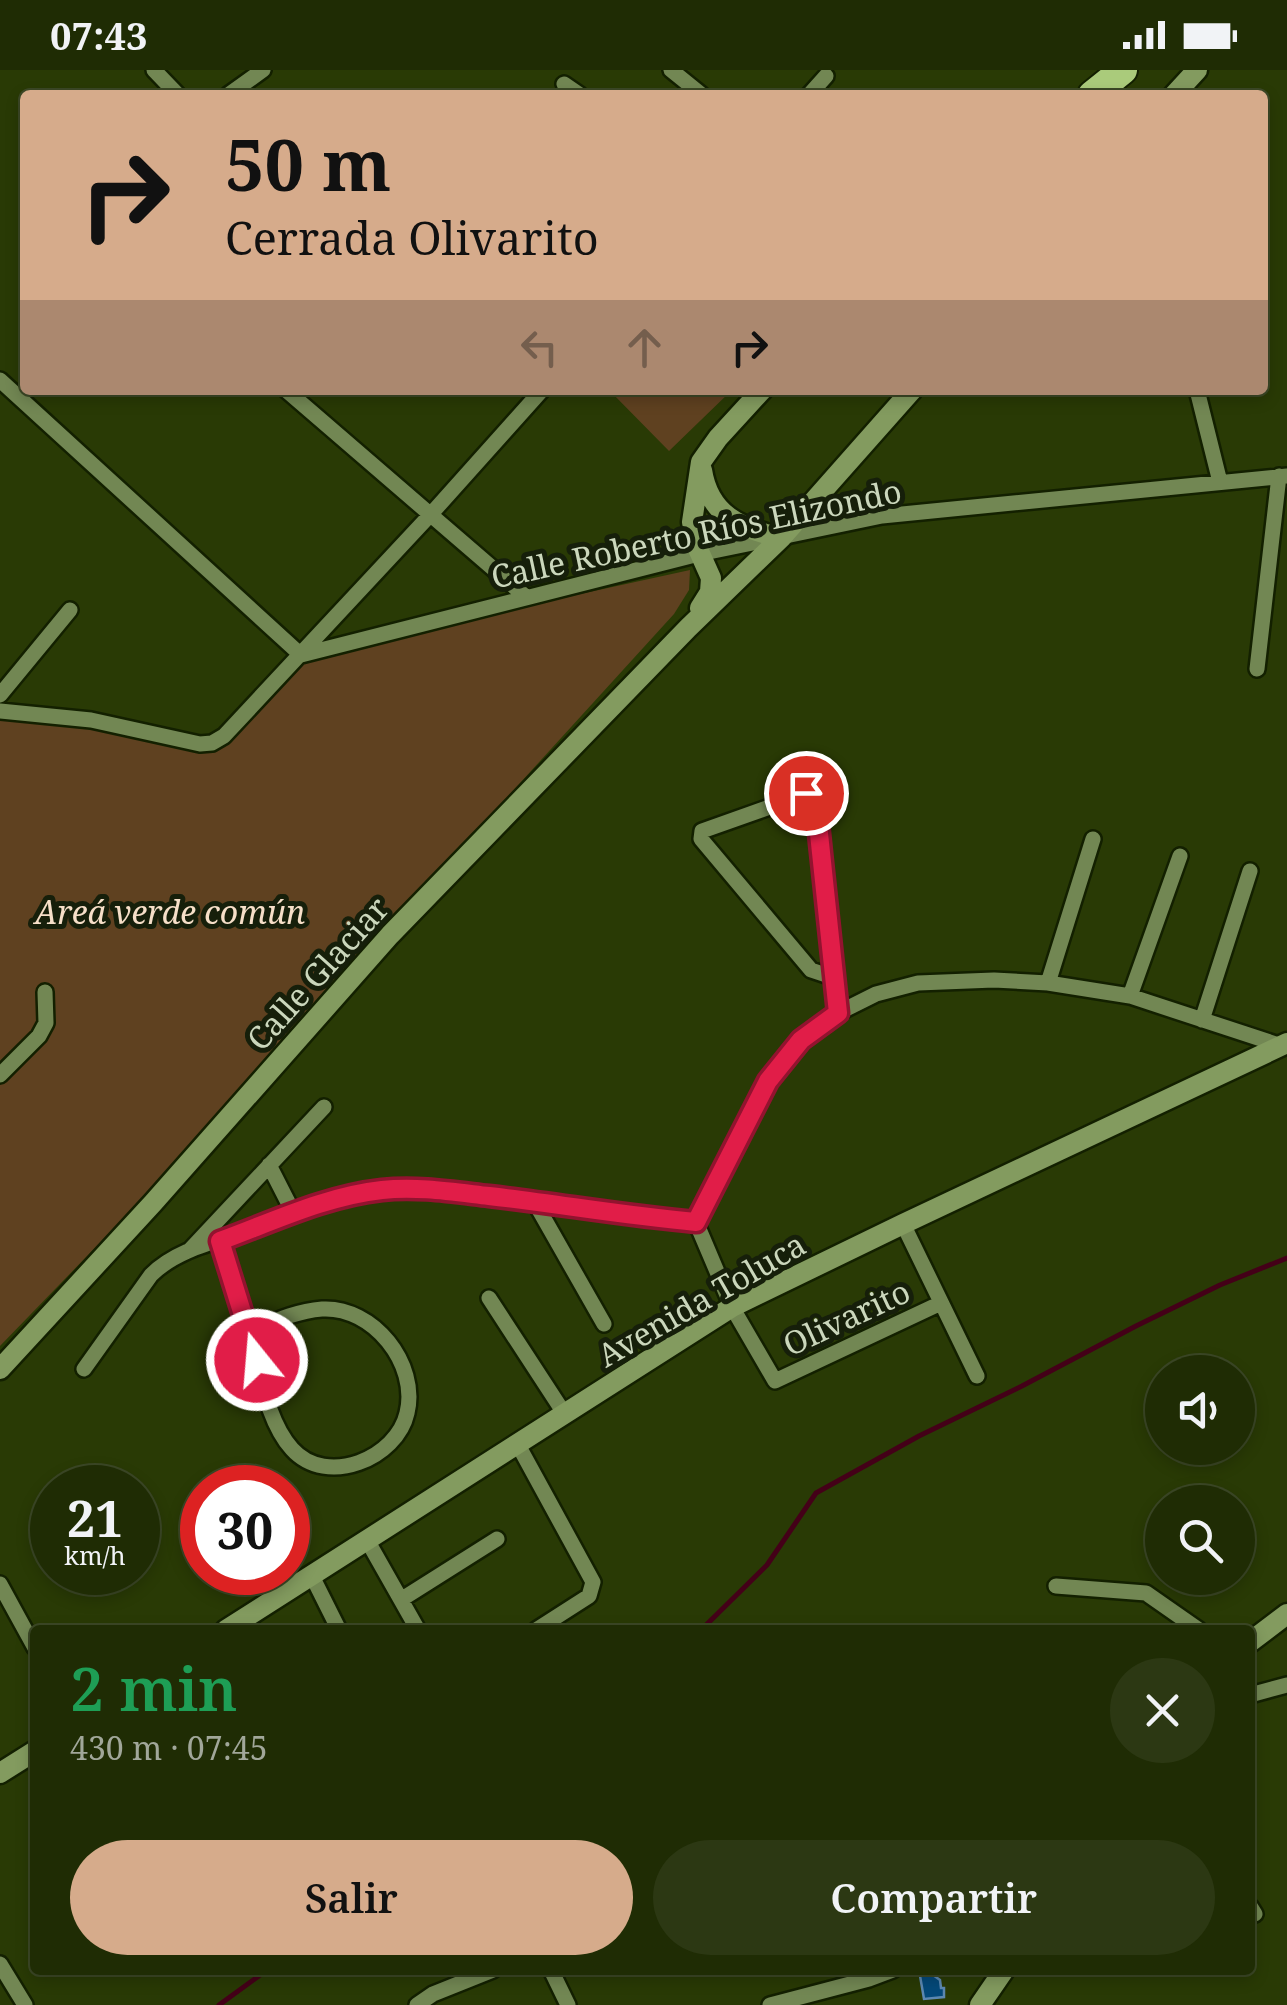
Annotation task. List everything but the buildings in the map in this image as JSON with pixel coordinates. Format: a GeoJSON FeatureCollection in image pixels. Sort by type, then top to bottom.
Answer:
{"type":"FeatureCollection","features":[{"type":"Feature","properties":{"kind":"highway"},"geometry":{"type":"LineString","coordinates":[[1098,90],[1124,70]]}},
{"type":"Feature","properties":{"kind":"street"},"geometry":{"type":"LineString","coordinates":[[154,70],[173,90]]}},
{"type":"Feature","properties":{"kind":"street"},"geometry":{"type":"LineString","coordinates":[[671,70],[696,90]]}},
{"type":"Feature","properties":{"kind":"street"},"geometry":{"type":"LineString","coordinates":[[1114,90],[1138,70]]}},
{"type":"Feature","properties":{"kind":"street"},"geometry":{"type":"LineString","coordinates":[[1178,90],[1196,70]]}},
{"type":"Feature","properties":{"kind":"street"},"geometry":{"type":"LineString","coordinates":[[233,90],[252,73]]}},
{"type":"Feature","properties":{"kind":"street"},"geometry":{"type":"LineString","coordinates":[[813,90],[826,76]]}},
{"type":"Feature","properties":{"kind":"street"},"geometry":{"type":"LineString","coordinates":[[564,84],[573,90]]}},
{"type":"Feature","properties":{"kind":"street"},"geometry":{"type":"LineString","coordinates":[[0,405],[6,386],[301,655]]}},
{"type":"Feature","properties":{"kind":"street"},"geometry":{"type":"LineString","coordinates":[[292,395],[526,597]]}},
{"type":"Feature","properties":{"kind":"street"},"geometry":{"type":"LineString","coordinates":[[0,711],[91,720],[200,744],[224,736],[538,395]]}},
{"type":"Feature","properties":{"kind":"street"},"geometry":{"type":"LineString","coordinates":[[757,395],[701,462],[704,484],[723,512],[736,523],[781,538]]}},
{"type":"Feature","properties":{"kind":"street","name":"Calle Glaciar"},"geometry":{"type":"LineString","coordinates":[[0,1368],[390,934],[781,538],[908,395]]}},
{"type":"Feature","properties":{"kind":"street"},"geometry":{"type":"LineString","coordinates":[[1197,395],[1220,482]]}},
{"type":"Feature","properties":{"kind":"street","name":"Calle Glaciar"},"geometry":{"type":"LineString","coordinates":[[688,628],[710,592],[711,578],[699,554],[692,522],[701,462]]}},
{"type":"Feature","properties":{"kind":"street"},"geometry":{"type":"LineString","coordinates":[[1256,669],[1283,476]]}},
{"type":"Feature","properties":{"kind":"street","name":"Calle Roberto Ríos Elizondo"},"geometry":{"type":"LineString","coordinates":[[301,655],[699,554],[882,516],[1283,476]]}},
{"type":"Feature","properties":{"kind":"street"},"geometry":{"type":"LineString","coordinates":[[0,696],[70,610]]}},
{"type":"Feature","properties":{"kind":"street"},"geometry":{"type":"LineString","coordinates":[[835,978],[811,970],[701,839],[702,831],[812,792],[815,796],[835,978],[838,1013]]}},
{"type":"Feature","properties":{"kind":"street"},"geometry":{"type":"LineString","coordinates":[[1048,983],[1093,838]]}},
{"type":"Feature","properties":{"kind":"street"},"geometry":{"type":"LineString","coordinates":[[1130,996],[1180,856]]}},
{"type":"Feature","properties":{"kind":"street"},"geometry":{"type":"LineString","coordinates":[[1202,1020],[1250,872]]}},
{"type":"Feature","properties":{"kind":"street"},"geometry":{"type":"LineString","coordinates":[[696,1222],[768,1081],[801,1040],[838,1013],[876,994],[918,983],[1048,983],[1130,996],[1284,1044]]}},
{"type":"Feature","properties":{"kind":"street"},"geometry":{"type":"LineString","coordinates":[[0,1075],[39,1036],[46,1023],[45,992]]}},
{"type":"Feature","properties":{"kind":"street","name":"Avenida Toluca"},"geometry":{"type":"LineString","coordinates":[[234,1625],[732,1307],[1284,1044]]}},
{"type":"Feature","properties":{"kind":"street"},"geometry":{"type":"LineString","coordinates":[[189,1251],[324,1107]]}},
{"type":"Feature","properties":{"kind":"street"},"geometry":{"type":"LineString","coordinates":[[268,1166],[294,1214]]}},
{"type":"Feature","properties":{"kind":"street"},"geometry":{"type":"LineString","coordinates":[[84,1368],[164,1262],[334,1200],[381,1190],[428,1190],[696,1222]]}},
{"type":"Feature","properties":{"kind":"street"},"geometry":{"type":"LineString","coordinates":[[534,1201],[604,1324]]}},
{"type":"Feature","properties":{"kind":"street"},"geometry":{"type":"LineString","coordinates":[[696,1222],[732,1307]]}},
{"type":"Feature","properties":{"kind":"street"},"geometry":{"type":"LineString","coordinates":[[902,1224],[977,1376]]}},
{"type":"Feature","properties":{"kind":"street"},"geometry":{"type":"LineString","coordinates":[[220,1241],[273,1416],[290,1447],[302,1459],[322,1468],[345,1468],[392,1440],[407,1416],[410,1387],[401,1361],[380,1331],[357,1316],[326,1308],[298,1312],[250,1332]]}},
{"type":"Feature","properties":{"kind":"street"},"geometry":{"type":"LineString","coordinates":[[489,1298],[564,1414]]}},
{"type":"Feature","properties":{"kind":"street","name":"Olivarito"},"geometry":{"type":"LineString","coordinates":[[732,1307],[774,1381],[941,1303]]}},
{"type":"Feature","properties":{"kind":"street"},"geometry":{"type":"LineString","coordinates":[[517,1443],[593,1582],[589,1596],[544,1625]]}},
{"type":"Feature","properties":{"kind":"street"},"geometry":{"type":"LineString","coordinates":[[402,1599],[497,1539]]}},
{"type":"Feature","properties":{"kind":"street"},"geometry":{"type":"LineString","coordinates":[[368,1540],[415,1625]]}},
{"type":"Feature","properties":{"kind":"street"},"geometry":{"type":"LineString","coordinates":[[312,1576],[336,1625]]}},
{"type":"Feature","properties":{"kind":"street"},"geometry":{"type":"LineString","coordinates":[[0,1584],[30,1639]]}},
{"type":"Feature","properties":{"kind":"street"},"geometry":{"type":"LineString","coordinates":[[1056,1586],[1146,1592],[1191,1625]]}},
{"type":"Feature","properties":{"kind":"street"},"geometry":{"type":"LineString","coordinates":[[1255,1638],[1287,1614]]}},
{"type":"Feature","properties":{"kind":"street"},"geometry":{"type":"LineString","coordinates":[[1255,1694],[1287,1685]]}},
{"type":"Feature","properties":{"kind":"street"},"geometry":{"type":"LineString","coordinates":[[0,1773],[30,1754]]}},
{"type":"Feature","properties":{"kind":"street"},"geometry":{"type":"LineString","coordinates":[[0,1964],[25,2005]]}},
{"type":"Feature","properties":{"kind":"street"},"geometry":{"type":"LineString","coordinates":[[417,2005],[433,1994],[480,1975]]}},
{"type":"Feature","properties":{"kind":"street"},"geometry":{"type":"LineString","coordinates":[[553,1975],[568,2005]]}},
{"type":"Feature","properties":{"kind":"street"},"geometry":{"type":"LineString","coordinates":[[777,2004],[879,1975]]}},
{"type":"Feature","properties":{"kind":"street"},"geometry":{"type":"LineString","coordinates":[[980,2005],[1001,1975]]}},
{"type":"Feature","properties":{"kind":"green space"},"geometry":{"type":"Polygon","coordinates":[[[614,395],[727,395],[669,451],[614,395]]]}},
{"type":"Feature","properties":{"kind":"green space","name":"Areá verde común"},"geometry":{"type":"Polygon","coordinates":[[[690,570],[689,590],[674,614],[121,1221],[0,1346],[0,716],[212,743],[301,655],[690,570]]]}},
{"type":"Feature","properties":{"kind":"waterway"},"geometry":{"type":"LineString","coordinates":[[706,1625],[767,1565],[816,1493],[1136,1326],[1287,1258]]}},
{"type":"Feature","properties":{"kind":"waterway"},"geometry":{"type":"LineString","coordinates":[[219,2005],[260,1975]]}},
{"type":"Feature","properties":{"kind":"route"},"geometry":{"type":"LineString","coordinates":[[257,1360],[220,1241],[334,1200],[381,1190],[428,1190],[696,1222],[768,1081],[801,1040],[838,1013],[815,796],[806,793]]}}]}
